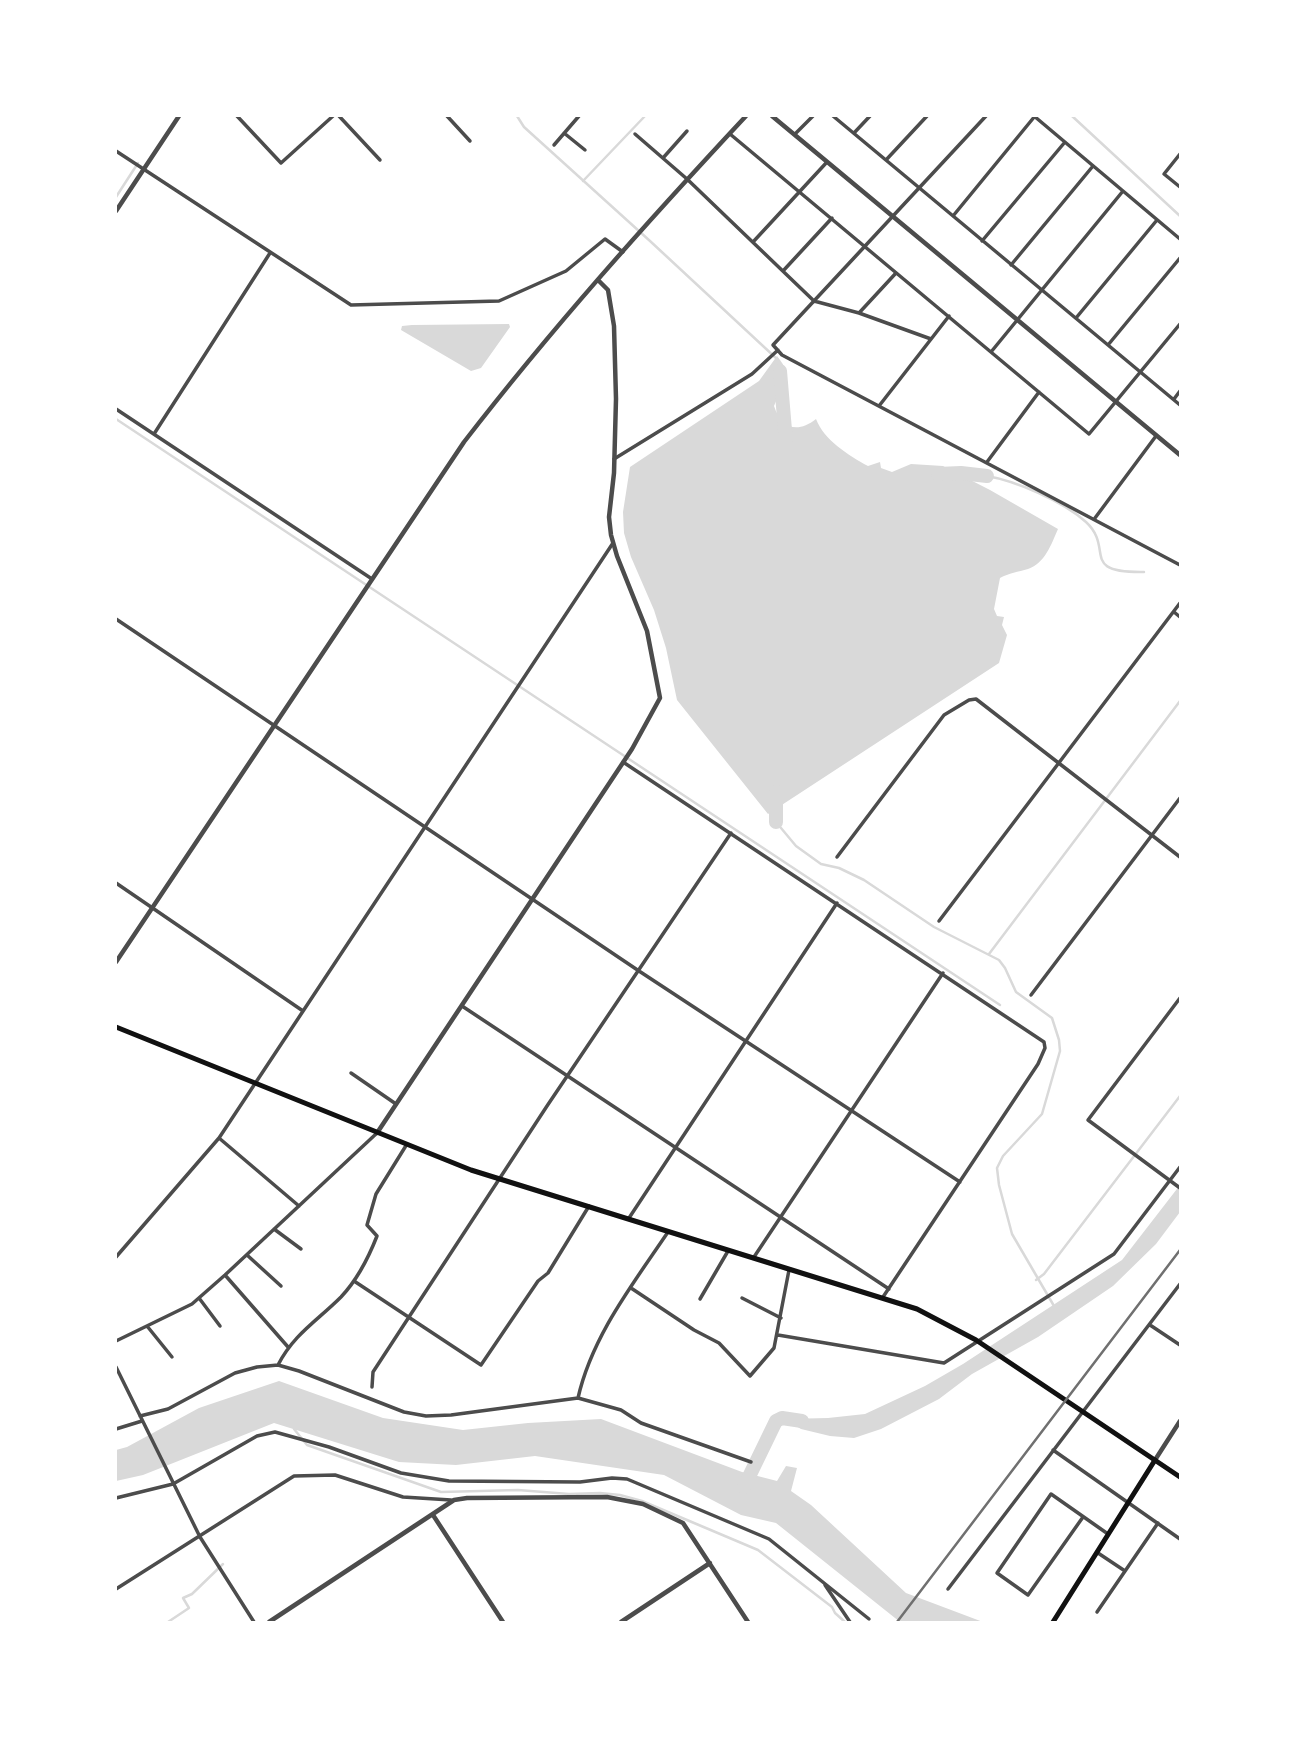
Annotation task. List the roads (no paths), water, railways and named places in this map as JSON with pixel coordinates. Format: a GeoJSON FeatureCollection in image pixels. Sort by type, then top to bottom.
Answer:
{"type":"FeatureCollection","features":[{"type":"Feature","properties":{"kind":"main road"},"geometry":{"type":"LineString","coordinates":[[116,1027],[377,1133],[500,1179],[918,1309],[977,1341],[1181,1476]]}},
{"type":"Feature","properties":{"kind":"main road"},"geometry":{"type":"LineString","coordinates":[[1053,1622],[1155,1460]]}},
{"type":"Feature","properties":{"kind":"street"},"geometry":{"type":"LineString","coordinates":[[116,211],[179,116]]}},
{"type":"Feature","properties":{"kind":"street"},"geometry":{"type":"LineString","coordinates":[[236,116],[281,163],[333,116]]}},
{"type":"Feature","properties":{"kind":"street"},"geometry":{"type":"LineString","coordinates":[[339,116],[380,160]]}},
{"type":"Feature","properties":{"kind":"street"},"geometry":{"type":"LineString","coordinates":[[447,116],[470,141]]}},
{"type":"Feature","properties":{"kind":"street"},"geometry":{"type":"LineString","coordinates":[[554,145],[579,116]]}},
{"type":"Feature","properties":{"kind":"street"},"geometry":{"type":"LineString","coordinates":[[116,962],[464,442],[598,279],[746,116]]}},
{"type":"Feature","properties":{"kind":"street"},"geometry":{"type":"LineString","coordinates":[[772,116],[1181,455]]}},
{"type":"Feature","properties":{"kind":"street"},"geometry":{"type":"LineString","coordinates":[[795,135],[813,116]]}},
{"type":"Feature","properties":{"kind":"street"},"geometry":{"type":"LineString","coordinates":[[833,116],[1181,405]]}},
{"type":"Feature","properties":{"kind":"street"},"geometry":{"type":"LineString","coordinates":[[854,133],[870,116]]}},
{"type":"Feature","properties":{"kind":"street"},"geometry":{"type":"LineString","coordinates":[[886,160],[927,116]]}},
{"type":"Feature","properties":{"kind":"street"},"geometry":{"type":"LineString","coordinates":[[986,116],[773,345],[782,355],[1181,565]]}},
{"type":"Feature","properties":{"kind":"street"},"geometry":{"type":"LineString","coordinates":[[953,216],[1034,116],[1181,239]]}},
{"type":"Feature","properties":{"kind":"street"},"geometry":{"type":"LineString","coordinates":[[663,158],[687,131]]}},
{"type":"Feature","properties":{"kind":"street"},"geometry":{"type":"LineString","coordinates":[[564,133],[585,149]]}},
{"type":"Feature","properties":{"kind":"street"},"geometry":{"type":"LineString","coordinates":[[729,133],[1089,434],[1181,324]]}},
{"type":"Feature","properties":{"kind":"street"},"geometry":{"type":"LineString","coordinates":[[635,134],[687,178],[814,301],[859,313],[931,339]]}},
{"type":"Feature","properties":{"kind":"street"},"geometry":{"type":"LineString","coordinates":[[982,241],[1065,142]]}},
{"type":"Feature","properties":{"kind":"street"},"geometry":{"type":"LineString","coordinates":[[116,150],[351,305],[499,301],[566,271],[605,239],[622,252]]}},
{"type":"Feature","properties":{"kind":"street"},"geometry":{"type":"LineString","coordinates":[[1181,154],[1164,174],[1181,187]]}},
{"type":"Feature","properties":{"kind":"street"},"geometry":{"type":"LineString","coordinates":[[753,242],[827,162]]}},
{"type":"Feature","properties":{"kind":"street"},"geometry":{"type":"LineString","coordinates":[[1011,265],[1093,166]]}},
{"type":"Feature","properties":{"kind":"street"},"geometry":{"type":"LineString","coordinates":[[991,352],[1123,191]]}},
{"type":"Feature","properties":{"kind":"street"},"geometry":{"type":"LineString","coordinates":[[783,271],[832,218]]}},
{"type":"Feature","properties":{"kind":"street"},"geometry":{"type":"LineString","coordinates":[[1075,318],[1157,220]]}},
{"type":"Feature","properties":{"kind":"street"},"geometry":{"type":"LineString","coordinates":[[154,434],[270,253]]}},
{"type":"Feature","properties":{"kind":"street"},"geometry":{"type":"LineString","coordinates":[[1108,345],[1181,258]]}},
{"type":"Feature","properties":{"kind":"street"},"geometry":{"type":"LineString","coordinates":[[859,313],[897,273]]}},
{"type":"Feature","properties":{"kind":"street"},"geometry":{"type":"LineString","coordinates":[[116,1341],[199,1298],[377,1133],[623,762],[660,698],[648,631],[613,543],[609,517],[614,459],[614,326],[608,290],[598,279]]}},
{"type":"Feature","properties":{"kind":"street"},"geometry":{"type":"LineString","coordinates":[[879,407],[949,316]]}},
{"type":"Feature","properties":{"kind":"street"},"geometry":{"type":"LineString","coordinates":[[614,459],[752,374],[778,350]]}},
{"type":"Feature","properties":{"kind":"street"},"geometry":{"type":"LineString","coordinates":[[1174,399],[1181,391]]}},
{"type":"Feature","properties":{"kind":"street"},"geometry":{"type":"LineString","coordinates":[[987,462],[1039,392]]}},
{"type":"Feature","properties":{"kind":"street"},"geometry":{"type":"LineString","coordinates":[[116,409],[372,579]]}},
{"type":"Feature","properties":{"kind":"street"},"geometry":{"type":"LineString","coordinates":[[1094,519],[1156,436]]}},
{"type":"Feature","properties":{"kind":"street"},"geometry":{"type":"LineString","coordinates":[[116,1257],[219,1138],[613,543]]}},
{"type":"Feature","properties":{"kind":"street"},"geometry":{"type":"LineString","coordinates":[[939,920],[1181,603]]}},
{"type":"Feature","properties":{"kind":"street"},"geometry":{"type":"LineString","coordinates":[[1174,612],[1181,617]]}},
{"type":"Feature","properties":{"kind":"street"},"geometry":{"type":"LineString","coordinates":[[116,619],[639,971],[960,1182]]}},
{"type":"Feature","properties":{"kind":"street"},"geometry":{"type":"LineString","coordinates":[[837,857],[944,715],[969,700],[976,699],[1181,857]]}},
{"type":"Feature","properties":{"kind":"street"},"geometry":{"type":"LineString","coordinates":[[623,762],[1039,1036],[1044,1042],[1045,1048],[1038,1064],[883,1297]]}},
{"type":"Feature","properties":{"kind":"street"},"geometry":{"type":"LineString","coordinates":[[1031,995],[1181,798]]}},
{"type":"Feature","properties":{"kind":"street"},"geometry":{"type":"LineString","coordinates":[[372,1387],[373,1372],[731,833]]}},
{"type":"Feature","properties":{"kind":"street"},"geometry":{"type":"LineString","coordinates":[[116,883],[303,1011]]}},
{"type":"Feature","properties":{"kind":"street"},"geometry":{"type":"LineString","coordinates":[[629,1218],[837,903]]}},
{"type":"Feature","properties":{"kind":"street"},"geometry":{"type":"LineString","coordinates":[[754,1257],[943,973]]}},
{"type":"Feature","properties":{"kind":"street"},"geometry":{"type":"LineString","coordinates":[[1181,998],[1088,1120],[1181,1188]]}},
{"type":"Feature","properties":{"kind":"street"},"geometry":{"type":"LineString","coordinates":[[462,1006],[888,1289]]}},
{"type":"Feature","properties":{"kind":"street"},"geometry":{"type":"LineString","coordinates":[[351,1073],[396,1104]]}},
{"type":"Feature","properties":{"kind":"street"},"geometry":{"type":"LineString","coordinates":[[219,1138],[299,1206]]}},
{"type":"Feature","properties":{"kind":"street"},"geometry":{"type":"LineString","coordinates":[[278,1365],[288,1347],[305,1328],[340,1298],[364,1268],[377,1236],[367,1225],[376,1194],[407,1144]]}},
{"type":"Feature","properties":{"kind":"street"},"geometry":{"type":"LineString","coordinates":[[778,1335],[943,1363],[1114,1254],[1181,1167]]}},
{"type":"Feature","properties":{"kind":"street"},"geometry":{"type":"LineString","coordinates":[[354,1281],[481,1365],[538,1281],[548,1273],[589,1206]]}},
{"type":"Feature","properties":{"kind":"street"},"geometry":{"type":"LineString","coordinates":[[274,1229],[300,1249]]}},
{"type":"Feature","properties":{"kind":"street"},"geometry":{"type":"LineString","coordinates":[[578,1398],[584,1371],[596,1345],[669,1231]]}},
{"type":"Feature","properties":{"kind":"street"},"geometry":{"type":"LineString","coordinates":[[700,1299],[729,1249]]}},
{"type":"Feature","properties":{"kind":"street"},"geometry":{"type":"LineString","coordinates":[[247,1255],[281,1286]]}},
{"type":"Feature","properties":{"kind":"street"},"geometry":{"type":"LineString","coordinates":[[631,1288],[694,1331],[719,1343],[750,1376],[774,1348],[789,1268]]}},
{"type":"Feature","properties":{"kind":"street"},"geometry":{"type":"LineString","coordinates":[[225,1276],[288,1347]]}},
{"type":"Feature","properties":{"kind":"street"},"geometry":{"type":"LineString","coordinates":[[948,1589],[1181,1284]]}},
{"type":"Feature","properties":{"kind":"street"},"geometry":{"type":"LineString","coordinates":[[199,1298],[220,1325]]}},
{"type":"Feature","properties":{"kind":"street"},"geometry":{"type":"LineString","coordinates":[[742,1298],[781,1318]]}},
{"type":"Feature","properties":{"kind":"street"},"geometry":{"type":"LineString","coordinates":[[1150,1325],[1181,1345]]}},
{"type":"Feature","properties":{"kind":"street"},"geometry":{"type":"LineString","coordinates":[[147,1326],[172,1357]]}},
{"type":"Feature","properties":{"kind":"street"},"geometry":{"type":"LineString","coordinates":[[116,1429],[168,1409],[235,1373],[278,1365],[404,1412],[426,1416],[578,1398],[621,1410],[641,1423],[751,1462]]}},
{"type":"Feature","properties":{"kind":"street"},"geometry":{"type":"LineString","coordinates":[[116,1367],[200,1537],[254,1622]]}},
{"type":"Feature","properties":{"kind":"street"},"geometry":{"type":"LineString","coordinates":[[1155,1460],[1181,1421]]}},
{"type":"Feature","properties":{"kind":"street"},"geometry":{"type":"LineString","coordinates":[[116,1498],[173,1484],[257,1436],[275,1432],[329,1447],[401,1473],[449,1481],[571,1482],[627,1479],[769,1539],[869,1619]]}},
{"type":"Feature","properties":{"kind":"street"},"geometry":{"type":"LineString","coordinates":[[1053,1450],[1181,1539]]}},
{"type":"Feature","properties":{"kind":"street"},"geometry":{"type":"LineString","coordinates":[[116,1589],[294,1476],[335,1475],[403,1497],[454,1500],[586,1496],[643,1504],[683,1523],[748,1622]]}},
{"type":"Feature","properties":{"kind":"street"},"geometry":{"type":"LineString","coordinates":[[1083,1517],[1028,1595],[996,1573],[1051,1494],[1108,1534]]}},
{"type":"Feature","properties":{"kind":"street"},"geometry":{"type":"LineString","coordinates":[[269,1622],[454,1500]]}},
{"type":"Feature","properties":{"kind":"street"},"geometry":{"type":"LineString","coordinates":[[433,1515],[503,1622]]}},
{"type":"Feature","properties":{"kind":"street"},"geometry":{"type":"LineString","coordinates":[[1097,1612],[1158,1523]]}},
{"type":"Feature","properties":{"kind":"street"},"geometry":{"type":"LineString","coordinates":[[1097,1552],[1125,1571]]}},
{"type":"Feature","properties":{"kind":"street"},"geometry":{"type":"LineString","coordinates":[[621,1622],[710,1563]]}},
{"type":"Feature","properties":{"kind":"street"},"geometry":{"type":"LineString","coordinates":[[822,1580],[850,1622]]}},
{"type":"Feature","properties":{"kind":"waterway"},"geometry":{"type":"LineString","coordinates":[[517,116],[524,127],[777,359]]}},
{"type":"Feature","properties":{"kind":"waterway"},"geometry":{"type":"LineString","coordinates":[[583,181],[645,116]]}},
{"type":"Feature","properties":{"kind":"waterway"},"geometry":{"type":"LineString","coordinates":[[1072,116],[1180,216]]}},
{"type":"Feature","properties":{"kind":"waterway"},"geometry":{"type":"LineString","coordinates":[[116,197],[138,163]]}},
{"type":"Feature","properties":{"kind":"waterway"},"geometry":{"type":"LineString","coordinates":[[780,371],[786,442]]}},
{"type":"Feature","properties":{"kind":"waterway"},"geometry":{"type":"LineString","coordinates":[[116,419],[1000,1005]]}},
{"type":"Feature","properties":{"kind":"waterway"},"geometry":{"type":"LineString","coordinates":[[938,474],[987,476]]}},
{"type":"Feature","properties":{"kind":"waterway"},"geometry":{"type":"LineString","coordinates":[[987,476],[1025,487],[1065,507],[1086,522],[1094,532],[1104,564],[1124,571],[1144,572]]}},
{"type":"Feature","properties":{"kind":"waterway"},"geometry":{"type":"LineString","coordinates":[[989,954],[1180,701]]}},
{"type":"Feature","properties":{"kind":"waterway"},"geometry":{"type":"LineString","coordinates":[[776,792],[776,822]]}},
{"type":"Feature","properties":{"kind":"waterway"},"geometry":{"type":"LineString","coordinates":[[776,822],[796,846],[821,864],[839,868],[864,880],[934,927],[999,960],[1016,992],[1052,1018],[1060,1051],[1042,1114],[1003,1156],[997,1168],[1012,1234],[1054,1306]]}},
{"type":"Feature","properties":{"kind":"waterway"},"geometry":{"type":"LineString","coordinates":[[1036,1280],[1044,1274],[1180,1096]]}},
{"type":"Feature","properties":{"kind":"waterway"},"geometry":{"type":"LineString","coordinates":[[744,1487],[776,1421],[782,1418],[802,1421]]}},
{"type":"Feature","properties":{"kind":"waterway"},"geometry":{"type":"LineString","coordinates":[[294,1429],[307,1445],[441,1492],[518,1490],[569,1494],[600,1493],[642,1501],[758,1550],[832,1607],[845,1622]]}},
{"type":"Feature","properties":{"kind":"waterway"},"geometry":{"type":"LineString","coordinates":[[168,1622],[189,1608],[183,1598],[192,1594],[223,1564]]}},
{"type":"Feature","properties":{"kind":"railway"},"geometry":{"type":"LineString","coordinates":[[897,1622],[1180,1250]]}}]}
